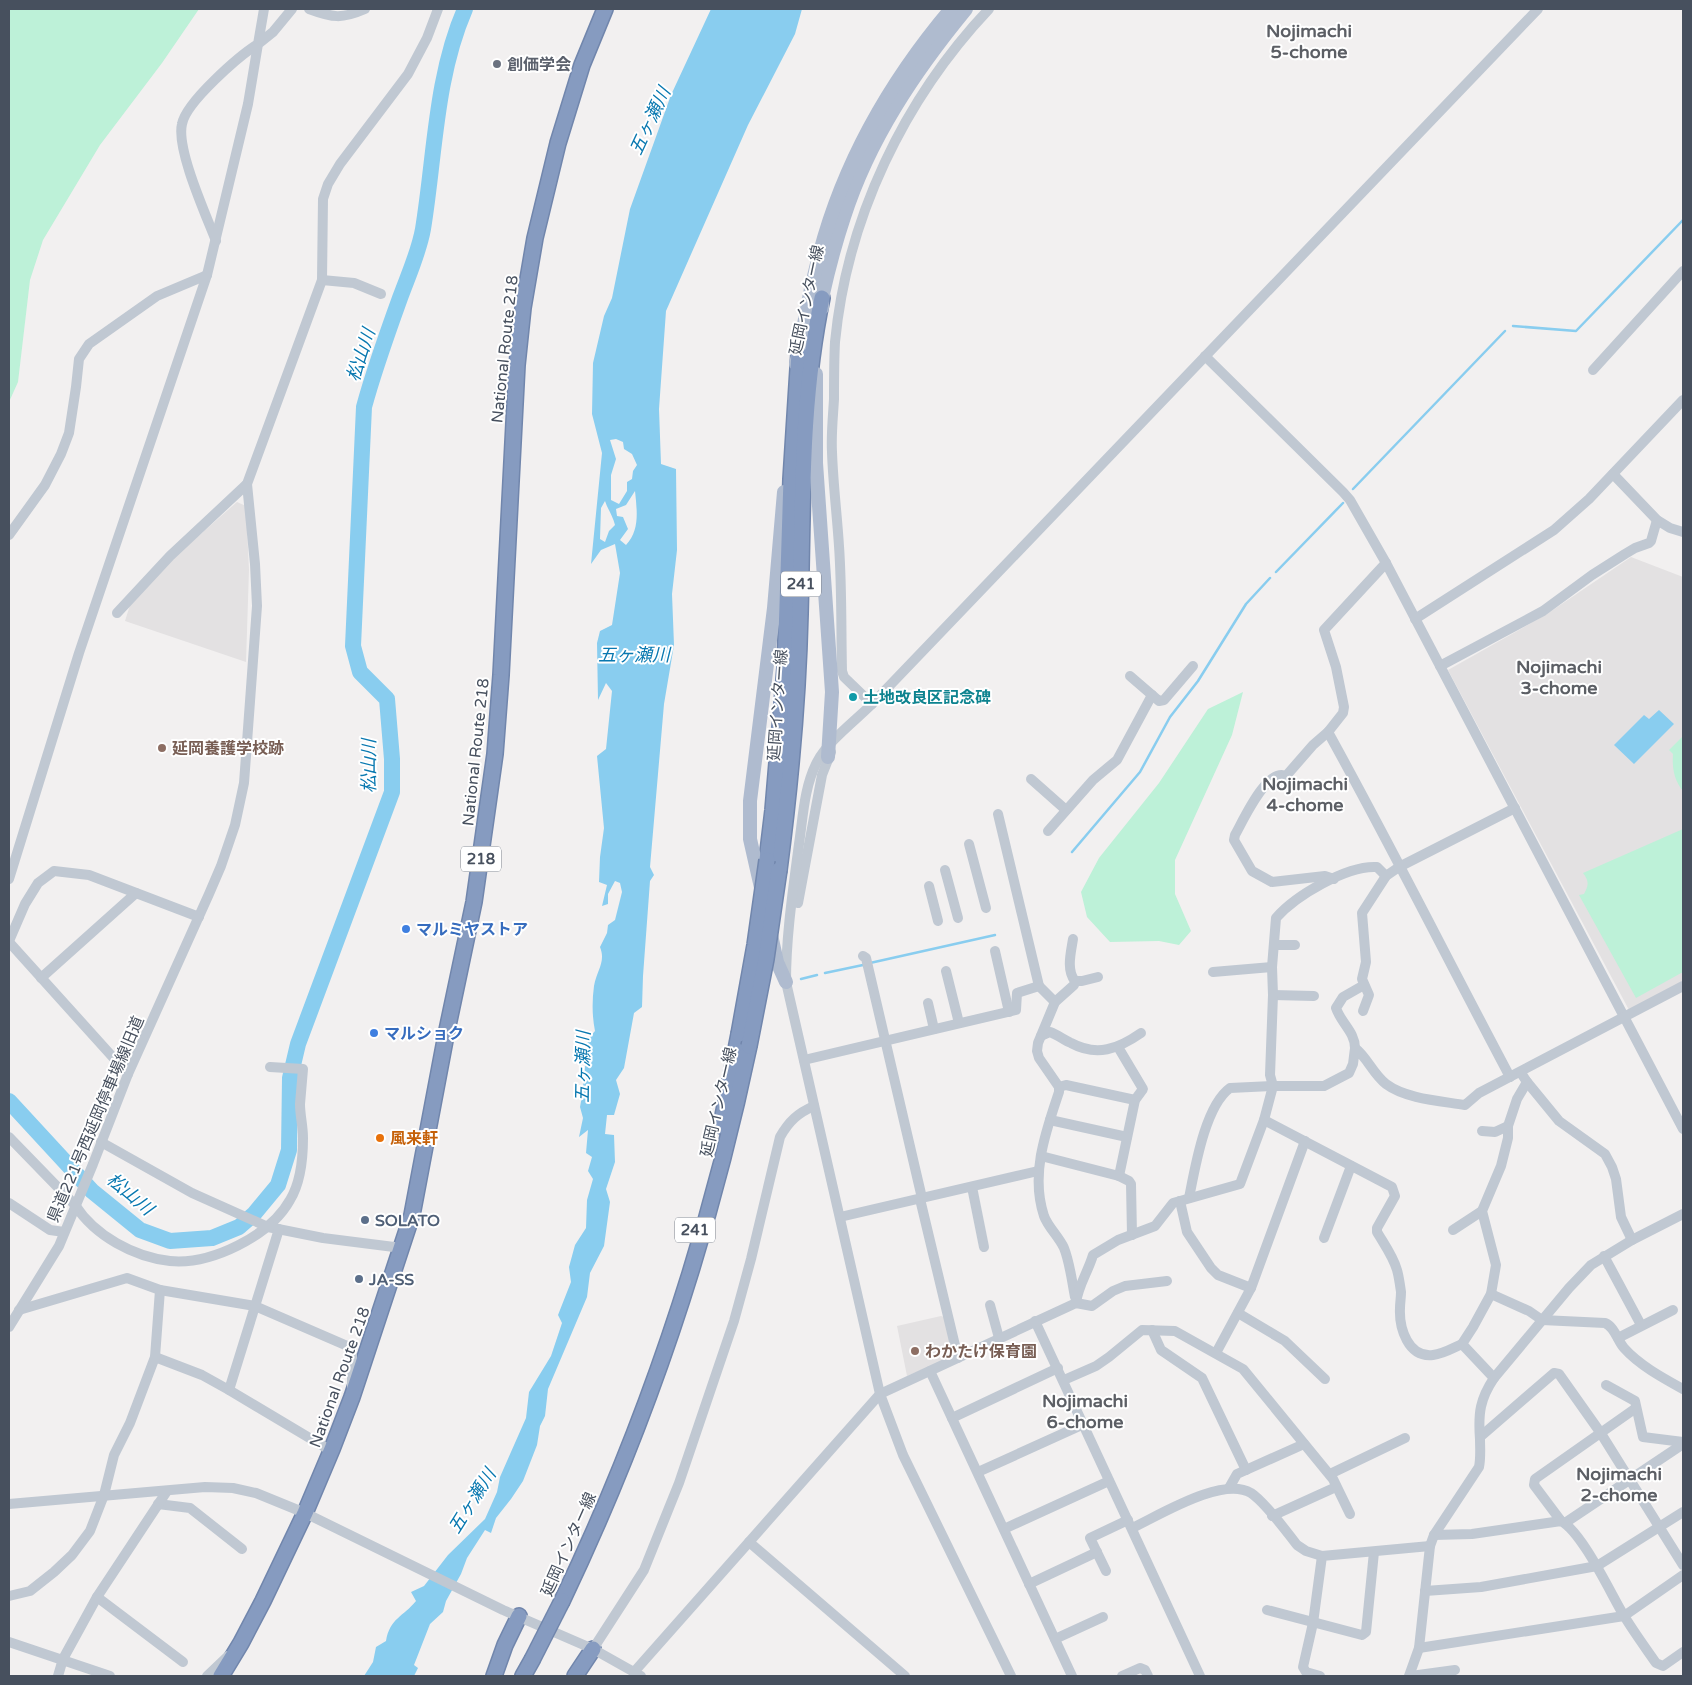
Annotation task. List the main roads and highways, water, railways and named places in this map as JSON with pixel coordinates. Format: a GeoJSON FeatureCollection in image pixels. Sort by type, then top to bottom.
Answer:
{"type":"FeatureCollection","features":[{"type":"Feature","properties":{"kind":"highway","name":"National Route 218"},"geometry":{"type":"LineString","coordinates":[[221,1676],[241,1644],[305,1513],[332,1449],[352,1397],[412,1215],[446,1035],[474,902],[495,754],[501,675],[517,366],[523,308],[535,238],[558,143],[582,65],[605,9]]}},
{"type":"Feature","properties":{"kind":"highway","name":"延岡インター線"},"geometry":{"type":"LineString","coordinates":[[523,1676],[562,1601],[601,1516],[678,1311],[734,1116],[750,1046],[766,960],[779,870],[790,767],[800,617],[803,482],[808,392],[811,354],[822,298]]}},
{"type":"Feature","properties":{"kind":"highway","name":"延岡インター線"},"geometry":{"type":"LineString","coordinates":[[637,1423],[673,1309],[711,1172],[725,1111],[755,946],[775,792],[785,668],[792,462],[799,353]]}},
{"type":"Feature","properties":{"kind":"highway"},"geometry":{"type":"LineString","coordinates":[[494,1676],[505,1645],[519,1616]]}},
{"type":"Feature","properties":{"kind":"highway"},"geometry":{"type":"LineString","coordinates":[[575,1676],[593,1649]]}},
{"type":"Feature","properties":{"kind":"main road","name":"延岡インター線"},"geometry":{"type":"LineString","coordinates":[[799,353],[809,296],[821,250],[832,213],[847,175],[864,137],[886,97],[908,64],[950,9]]}},
{"type":"Feature","properties":{"kind":"main road","name":"延岡インター線"},"geometry":{"type":"LineString","coordinates":[[822,298],[844,216],[875,143],[896,104],[918,70],[966,9]]}},
{"type":"Feature","properties":{"kind":"main road","name":"241"},"geometry":{"type":"LineString","coordinates":[[822,298],[815,416],[816,462],[832,692],[829,751]]}},
{"type":"Feature","properties":{"kind":"main road","name":"241"},"geometry":{"type":"LineString","coordinates":[[786,982],[777,962],[750,839],[750,801],[774,608],[793,376],[799,353]]}},
{"type":"Feature","properties":{"kind":"water","name":"五ヶ瀬川"},"geometry":{"type":"Polygon","coordinates":[[[711,9],[802,9],[795,34],[748,125],[666,311],[659,409],[661,464],[676,469],[677,550],[672,594],[674,645],[664,704],[650,867],[654,875],[650,881],[642,1007],[634,1013],[624,1068],[616,1080],[620,1094],[614,1115],[607,1115],[605,1134],[614,1135],[615,1162],[606,1189],[610,1202],[604,1246],[590,1273],[587,1297],[548,1389],[545,1416],[540,1426],[537,1445],[523,1481],[496,1518],[491,1533],[485,1530],[467,1558],[461,1574],[446,1601],[443,1612],[430,1624],[414,1665],[418,1668],[414,1676],[364,1676],[373,1662],[376,1647],[386,1641],[394,1622],[416,1601],[411,1592],[424,1586],[448,1555],[485,1519],[497,1492],[500,1477],[526,1418],[529,1392],[551,1356],[562,1323],[558,1315],[571,1282],[569,1267],[575,1245],[586,1228],[587,1200],[593,1179],[588,1171],[592,1157],[586,1153],[588,1130],[579,1137],[583,1118],[580,1107],[588,1039],[595,1031],[593,997],[595,980],[602,962],[600,947],[607,933],[608,925],[615,920],[622,892],[620,883],[615,881],[608,894],[608,904],[602,906],[607,885],[599,882],[604,828],[597,756],[606,749],[612,691],[606,683],[598,700],[597,643],[600,631],[612,625],[620,573],[615,544],[601,550],[591,564],[602,453],[592,414],[593,363],[604,316],[612,298],[630,209],[671,95],[711,9]],[[616,439],[610,440],[616,459],[611,475],[611,500],[619,504],[627,491],[627,482],[632,479],[633,471],[637,465],[632,454],[624,449],[623,442],[616,439]],[[635,491],[626,505],[616,509],[617,516],[623,517],[628,529],[620,540],[626,545],[636,527],[635,491]],[[605,501],[601,508],[600,539],[605,542],[609,531],[615,525],[605,501]]]}},
{"type":"Feature","properties":{"kind":"water"},"geometry":{"type":"Polygon","coordinates":[[[1659,710],[1674,724],[1634,764],[1614,745],[1644,715],[1649,719],[1659,710]]]}},
{"type":"Feature","properties":{"kind":"waterway","name":"松山川"},"geometry":{"type":"LineString","coordinates":[[9,1101],[92,1191],[140,1230],[170,1241],[212,1238],[239,1227],[254,1214],[278,1185],[289,1150],[290,1078],[298,1044],[392,792],[392,759],[387,699],[360,672],[353,646],[364,407],[421,238],[437,118],[447,62],[465,9]]}},
{"type":"Feature","properties":{"kind":"waterway"},"geometry":{"type":"LineString","coordinates":[[1513,326],[1576,331],[1683,220]]}},
{"type":"Feature","properties":{"kind":"waterway"},"geometry":{"type":"LineString","coordinates":[[1353,489],[1505,331]]}},
{"type":"Feature","properties":{"kind":"waterway"},"geometry":{"type":"LineString","coordinates":[[1276,572],[1343,503]]}},
{"type":"Feature","properties":{"kind":"waterway"},"geometry":{"type":"LineString","coordinates":[[1072,852],[1140,772],[1170,717],[1198,681],[1246,604],[1270,578]]}},
{"type":"Feature","properties":{"kind":"waterway"},"geometry":{"type":"LineString","coordinates":[[870,963],[995,935]]}},
{"type":"Feature","properties":{"kind":"waterway"},"geometry":{"type":"LineString","coordinates":[[825,973],[863,965]]}},
{"type":"Feature","properties":{"kind":"waterway"},"geometry":{"type":"LineString","coordinates":[[801,979],[817,975]]}},
{"type":"Feature","properties":{"kind":"place","name":"創価学会"},"geometry":{"type":"Point","coordinates":[497,64]}},
{"type":"Feature","properties":{"kind":"place","name":"土地改良区記念碑"},"geometry":{"type":"Point","coordinates":[853,697]}},
{"type":"Feature","properties":{"kind":"place","name":"延岡養護学校跡"},"geometry":{"type":"Point","coordinates":[162,748]}},
{"type":"Feature","properties":{"kind":"place","name":"マルミヤストア"},"geometry":{"type":"Point","coordinates":[406,929]}},
{"type":"Feature","properties":{"kind":"place","name":"マルショク"},"geometry":{"type":"Point","coordinates":[374,1033]}},
{"type":"Feature","properties":{"kind":"place","name":"風来軒"},"geometry":{"type":"Point","coordinates":[380,1138]}},
{"type":"Feature","properties":{"kind":"place","name":"SOLATO"},"geometry":{"type":"Point","coordinates":[365,1220]}},
{"type":"Feature","properties":{"kind":"place","name":"JA-SS"},"geometry":{"type":"Point","coordinates":[359,1279]}},
{"type":"Feature","properties":{"kind":"place","name":"わかたけ保育園"},"geometry":{"type":"Point","coordinates":[915,1351]}},
{"type":"Feature","properties":{"kind":"district","name":"Nojimachi 5-chome"},"geometry":{"type":"Point","coordinates":[1309,41]}},
{"type":"Feature","properties":{"kind":"district","name":"Nojimachi 3-chome"},"geometry":{"type":"Point","coordinates":[1559,678]}},
{"type":"Feature","properties":{"kind":"district","name":"Nojimachi 4-chome"},"geometry":{"type":"Point","coordinates":[1305,794]}},
{"type":"Feature","properties":{"kind":"district","name":"Nojimachi 6-chome"},"geometry":{"type":"Point","coordinates":[1085,1411]}},
{"type":"Feature","properties":{"kind":"district","name":"Nojimachi 2-chome"},"geometry":{"type":"Point","coordinates":[1619,1484]}}]}
